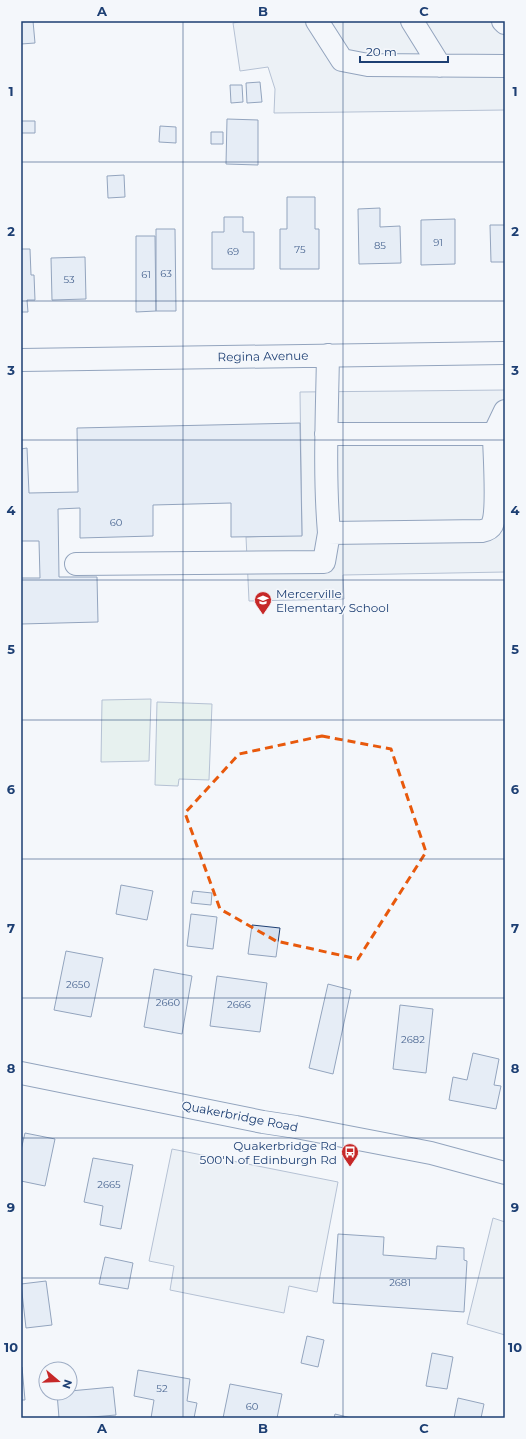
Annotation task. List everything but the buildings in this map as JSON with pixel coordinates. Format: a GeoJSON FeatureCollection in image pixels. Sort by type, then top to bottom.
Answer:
{"type":"FeatureCollection","features":[{"type":"Feature","properties":{"kind":"main road"},"geometry":{"type":"LineString","coordinates":[[317,21],[342,60],[368,65],[505,66]]}},
{"type":"Feature","properties":{"kind":"main road"},"geometry":{"type":"LineString","coordinates":[[412,21],[440,66]]}},
{"type":"Feature","properties":{"kind":"main road","name":"Regina Avenue"},"geometry":{"type":"LineString","coordinates":[[21,360],[505,353]]}},
{"type":"Feature","properties":{"kind":"main road"},"geometry":{"type":"LineString","coordinates":[[76,564],[324,562],[329,533],[327,509],[326,434],[328,355]]}},
{"type":"Feature","properties":{"kind":"main road"},"geometry":{"type":"LineString","coordinates":[[329,533],[488,530],[492,526],[495,510],[494,434],[505,411]]}},
{"type":"Feature","properties":{"kind":"main road"},"geometry":{"type":"LineString","coordinates":[[326,434],[494,434]]}},
{"type":"Feature","properties":{"kind":"main road","name":"Quakerbridge Road"},"geometry":{"type":"LineString","coordinates":[[21,1073],[431,1154],[505,1173]]}},
{"type":"Feature","properties":{"kind":"highlighted area"},"geometry":{"type":"Polygon","coordinates":[[[322,736],[391,749],[426,852],[358,959],[276,941],[220,909],[185,813],[239,754],[322,736]]]}},
{"type":"Feature","properties":{"kind":"shaded area"},"geometry":{"type":"Polygon","coordinates":[[[244,21],[505,21],[505,110],[274,113],[275,89],[268,67],[240,71],[233,23],[244,21]]]}},
{"type":"Feature","properties":{"kind":"shaded area"},"geometry":{"type":"Polygon","coordinates":[[[505,390],[505,572],[343,575],[344,599],[249,601],[246,537],[302,535],[300,392],[505,390]]]}},
{"type":"Feature","properties":{"kind":"shaded area"},"geometry":{"type":"Polygon","coordinates":[[[151,699],[149,761],[101,762],[102,700],[151,699]]]}},
{"type":"Feature","properties":{"kind":"shaded area"},"geometry":{"type":"Polygon","coordinates":[[[157,702],[212,704],[209,780],[179,779],[178,786],[155,785],[157,702]]]}},
{"type":"Feature","properties":{"kind":"shaded area"},"geometry":{"type":"Polygon","coordinates":[[[172,1149],[338,1182],[317,1292],[289,1286],[284,1313],[170,1290],[174,1266],[149,1261],[172,1149]]]}},
{"type":"Feature","properties":{"kind":"shaded area"},"geometry":{"type":"Polygon","coordinates":[[[493,1218],[505,1222],[505,1335],[467,1324],[493,1218]]]}},
{"type":"Feature","properties":{"kind":"place","name":"Mercerville Elementary School"},"geometry":{"type":"Point","coordinates":[263,615]}},
{"type":"Feature","properties":{"kind":"place","name":"Quakerbridge Rd 500'N of Edinburgh Rd"},"geometry":{"type":"Point","coordinates":[350,1167]}}]}
